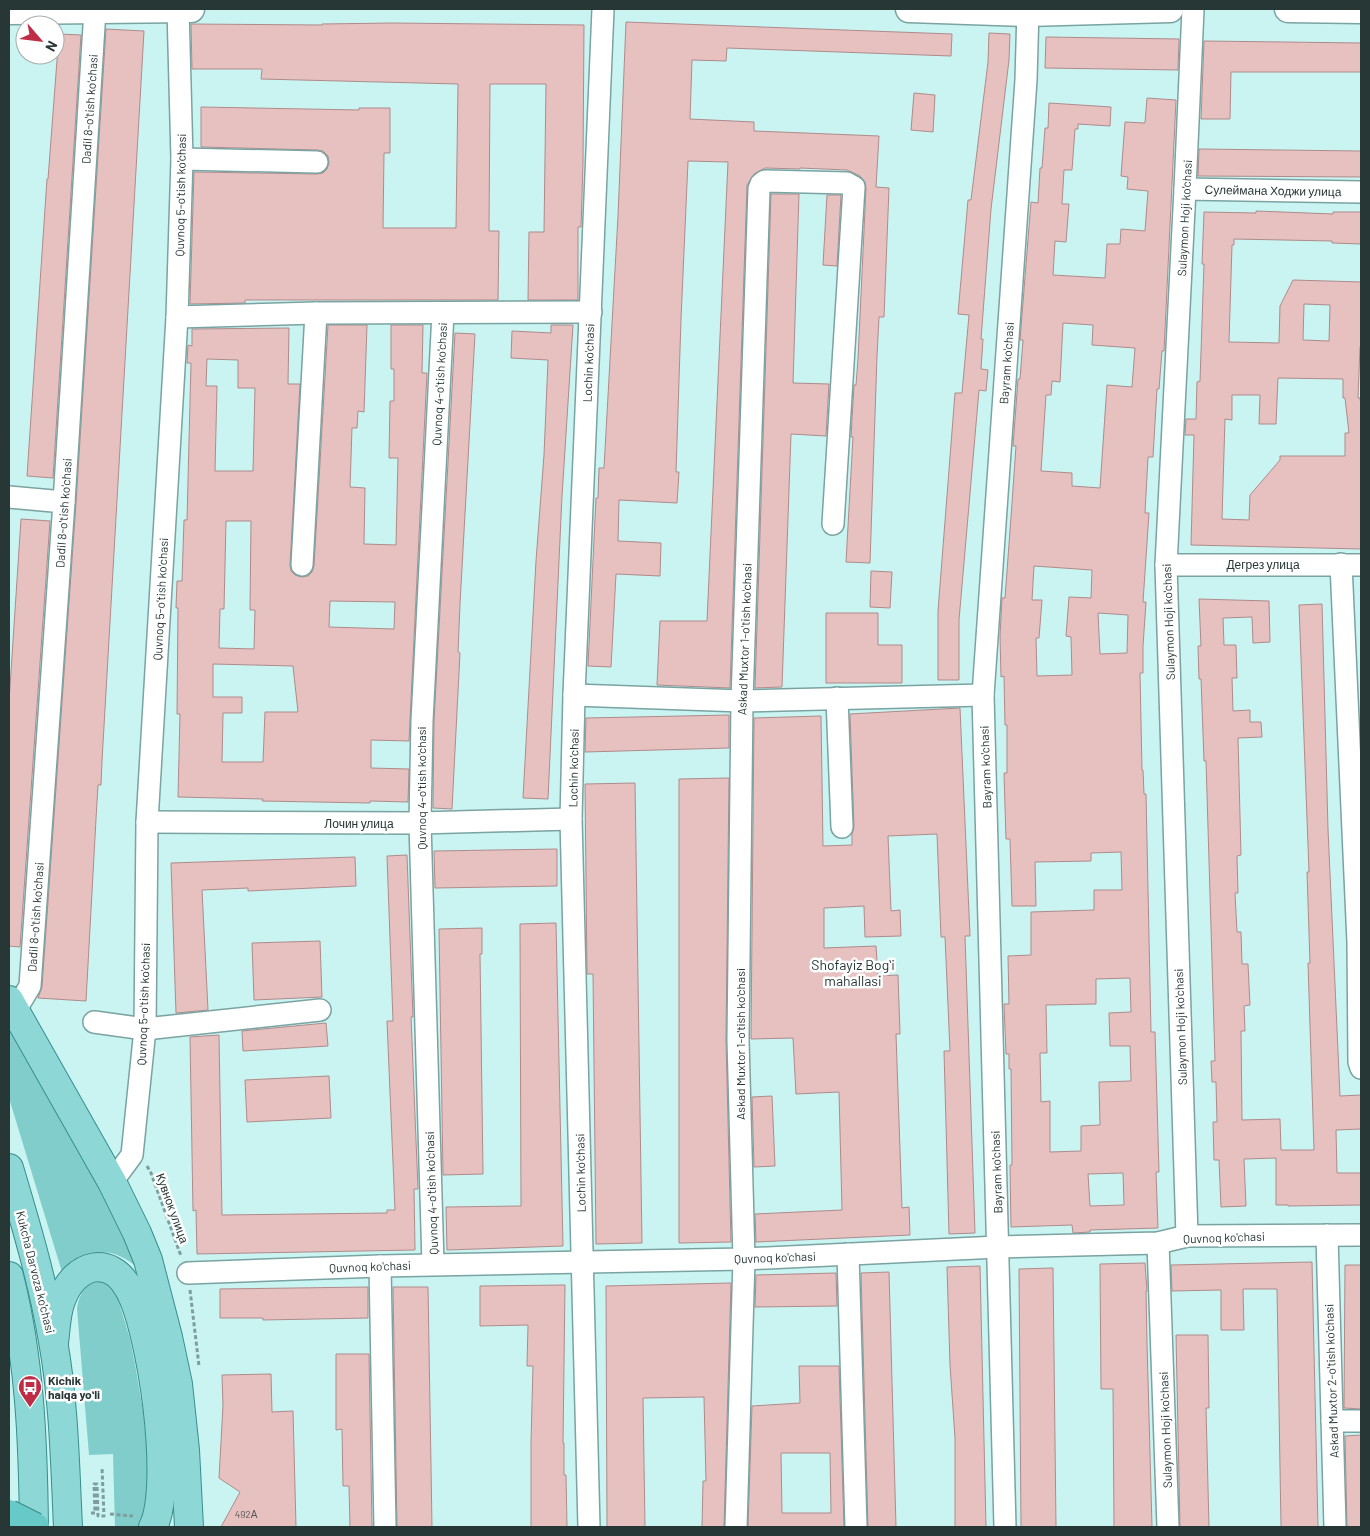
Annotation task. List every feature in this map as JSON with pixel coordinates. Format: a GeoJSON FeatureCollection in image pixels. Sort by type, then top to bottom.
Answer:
{"type":"FeatureCollection","features":[{"type":"Feature","properties":{"kind":"highway"},"geometry":{"type":"LineString","coordinates":[[9,1514],[34,1527]]}},
{"type":"Feature","properties":{"kind":"main road"},"geometry":{"type":"LineString","coordinates":[[12,1006],[112,1182],[148,1260],[178,1384],[185,1450],[189,1527]]}},
{"type":"Feature","properties":{"kind":"main road","name":"Kukcha Darvoza ko'chasi"},"geometry":{"type":"LineString","coordinates":[[9,1168],[32,1245],[54,1342],[60,1391],[68,1527]]}},
{"type":"Feature","properties":{"kind":"main road"},"geometry":{"type":"LineString","coordinates":[[54,1342],[62,1297],[78,1275],[92,1267],[101,1266],[110,1269],[123,1280],[131,1293],[138,1313],[149,1357],[157,1404],[162,1470],[160,1504],[145,1522]]}},
{"type":"Feature","properties":{"kind":"main road"},"geometry":{"type":"LineString","coordinates":[[10,1281],[25,1354],[33,1457],[34,1527]]}},
{"type":"Feature","properties":{"kind":"street","name":"Quvnoq 5-o'tish ko'chasi"},"geometry":{"type":"LineString","coordinates":[[132,1155],[144,1029],[147,822],[177,317],[182,160],[178,9]]}},
{"type":"Feature","properties":{"kind":"street"},"geometry":{"type":"LineString","coordinates":[[9,11],[191,9]]}},
{"type":"Feature","properties":{"kind":"street","name":"Lochin ko'chasi"},"geometry":{"type":"LineString","coordinates":[[589,1527],[571,819],[574,696],[603,9]]}},
{"type":"Feature","properties":{"kind":"street"},"geometry":{"type":"LineString","coordinates":[[909,9],[1027,11],[1170,9]]}},
{"type":"Feature","properties":{"kind":"street","name":"Sulaymon Hoji ko'chasi"},"geometry":{"type":"LineString","coordinates":[[1187,1236],[1166,565],[1193,9]]}},
{"type":"Feature","properties":{"kind":"street"},"geometry":{"type":"LineString","coordinates":[[1288,9],[1361,10]]}},
{"type":"Feature","properties":{"kind":"street","name":"Dadil 8-o'tish ko'chasi"},"geometry":{"type":"LineString","coordinates":[[12,1006],[30,986],[64,502],[95,10]]}},
{"type":"Feature","properties":{"kind":"street","name":"Bayram ko'chasi"},"geometry":{"type":"LineString","coordinates":[[1005,1527],[982,695],[1026,80],[1027,11]]}},
{"type":"Feature","properties":{"kind":"street"},"geometry":{"type":"LineString","coordinates":[[182,160],[317,162]]}},
{"type":"Feature","properties":{"kind":"street","name":"Askad Muxtor 1-o'tish ko'chasi"},"geometry":{"type":"LineString","coordinates":[[736,1527],[744,1259],[738,1040],[742,701],[760,188],[761,184],[765,181],[847,184],[854,187],[833,524]]}},
{"type":"Feature","properties":{"kind":"street","name":"Сулеймана Ходжи улица"},"geometry":{"type":"LineString","coordinates":[[1185,189],[1361,192]]}},
{"type":"Feature","properties":{"kind":"street","name":"Quvnoq 4-o'tish ko'chasi"},"geometry":{"type":"LineString","coordinates":[[433,1264],[420,823],[422,721],[442,312]]}},
{"type":"Feature","properties":{"kind":"street"},"geometry":{"type":"LineString","coordinates":[[177,317],[316,313],[590,312]]}},
{"type":"Feature","properties":{"kind":"street"},"geometry":{"type":"LineString","coordinates":[[302,565],[316,313]]}},
{"type":"Feature","properties":{"kind":"street"},"geometry":{"type":"LineString","coordinates":[[9,497],[64,502]]}},
{"type":"Feature","properties":{"kind":"street"},"geometry":{"type":"LineString","coordinates":[[1351,564],[1360,942],[1359,1062],[1361,1068]]}},
{"type":"Feature","properties":{"kind":"street","name":"Дегрез улица"},"geometry":{"type":"LineString","coordinates":[[1166,565],[1351,564]]}},
{"type":"Feature","properties":{"kind":"street"},"geometry":{"type":"LineString","coordinates":[[574,696],[742,701],[982,695]]}},
{"type":"Feature","properties":{"kind":"street"},"geometry":{"type":"LineString","coordinates":[[837,698],[842,827]]}},
{"type":"Feature","properties":{"kind":"street","name":"Лочин улица"},"geometry":{"type":"LineString","coordinates":[[147,822],[420,823],[571,819]]}},
{"type":"Feature","properties":{"kind":"street"},"geometry":{"type":"LineString","coordinates":[[94,1022],[144,1029],[320,1010]]}},
{"type":"Feature","properties":{"kind":"street"},"geometry":{"type":"LineString","coordinates":[[112,1182],[132,1155]]}},
{"type":"Feature","properties":{"kind":"street","name":"Askad Muxtor 2-o'tish ko'chasi"},"geometry":{"type":"LineString","coordinates":[[1327,1235],[1335,1527]]}},
{"type":"Feature","properties":{"kind":"street","name":"Quvnoq ko'chasi"},"geometry":{"type":"LineString","coordinates":[[188,1273],[433,1264],[744,1259],[998,1247],[1158,1243],[1187,1236],[1361,1235]]}},
{"type":"Feature","properties":{"kind":"street","name":"Sulaymon Hoji ko'chasi"},"geometry":{"type":"LineString","coordinates":[[1158,1243],[1168,1527]]}},
{"type":"Feature","properties":{"kind":"street"},"geometry":{"type":"LineString","coordinates":[[848,1254],[856,1527]]}},
{"type":"Feature","properties":{"kind":"street"},"geometry":{"type":"LineString","coordinates":[[380,1266],[385,1527]]}},
{"type":"Feature","properties":{"kind":"street"},"geometry":{"type":"LineString","coordinates":[[1332,1421],[1361,1421]]}},
{"type":"Feature","properties":{"kind":"path","name":"Кувнок улица"},"geometry":{"type":"LineString","coordinates":[[132,1155],[145,1165],[151,1173],[188,1273]]}},
{"type":"Feature","properties":{"kind":"path"},"geometry":{"type":"LineString","coordinates":[[91,1513],[95,1513],[94,1484],[97,1484],[98,1516],[104,1516],[102,1467]]}},
{"type":"Feature","properties":{"kind":"path"},"geometry":{"type":"LineString","coordinates":[[110,1514],[145,1522]]}},
{"type":"Feature","properties":{"kind":"shaded area"},"geometry":{"type":"Polygon","coordinates":[[[9,1021],[108,1196],[139,1269],[119,1256],[99,1252],[80,1258],[62,1272],[9,1098],[9,1021]]]}},
{"type":"Feature","properties":{"kind":"shaded area"},"geometry":{"type":"Polygon","coordinates":[[[96,1281],[105,1282],[112,1287],[117,1296],[130,1339],[135,1364],[143,1411],[151,1490],[140,1527],[115,1527],[113,1454],[89,1455],[77,1309],[82,1292],[96,1281]]]}},
{"type":"Feature","properties":{"kind":"building"},"geometry":{"type":"Polygon","coordinates":[[[626,22],[952,34],[951,56],[727,48],[726,61],[692,60],[690,119],[754,122],[754,131],[879,136],[876,187],[889,188],[884,317],[879,317],[877,356],[870,563],[846,562],[854,385],[856,385],[858,359],[865,182],[860,176],[847,170],[765,168],[754,174],[747,185],[730,688],[657,685],[660,621],[707,621],[728,162],[688,161],[676,472],[679,472],[677,503],[619,500],[618,541],[661,543],[660,576],[616,574],[611,667],[588,666],[596,498],[598,498],[599,468],[604,468],[618,216],[626,22]]]}},
{"type":"Feature","properties":{"kind":"building"},"geometry":{"type":"Polygon","coordinates":[[[392,23],[584,25],[583,163],[581,227],[578,227],[578,300],[528,300],[529,232],[544,232],[546,84],[490,84],[489,231],[499,231],[498,300],[245,300],[245,303],[190,304],[194,172],[317,174],[323,173],[329,163],[328,156],[323,151],[317,150],[201,147],[201,107],[359,110],[359,108],[390,108],[390,153],[384,153],[383,228],[456,228],[458,84],[261,79],[262,69],[192,69],[191,24],[322,25],[392,23]]]}},
{"type":"Feature","properties":{"kind":"building"},"geometry":{"type":"Polygon","coordinates":[[[106,29],[144,31],[101,785],[98,785],[86,1001],[38,998],[42,987],[76,503],[106,29]]]}},
{"type":"Feature","properties":{"kind":"building"},"geometry":{"type":"Polygon","coordinates":[[[989,33],[1010,34],[1009,60],[991,209],[981,339],[983,339],[981,369],[988,370],[986,391],[979,390],[959,620],[959,680],[938,680],[938,611],[955,393],[962,393],[969,315],[958,314],[968,200],[971,200],[988,62],[989,33]]]}},
{"type":"Feature","properties":{"kind":"building"},"geometry":{"type":"Polygon","coordinates":[[[65,34],[81,35],[53,478],[27,476],[57,65],[65,65],[65,34]]]}},
{"type":"Feature","properties":{"kind":"building"},"geometry":{"type":"Polygon","coordinates":[[[1046,37],[1179,39],[1178,70],[1045,68],[1046,37]]]}},
{"type":"Feature","properties":{"kind":"building"},"geometry":{"type":"Polygon","coordinates":[[[1204,41],[1361,43],[1361,72],[1231,72],[1230,119],[1201,119],[1204,41]]]}},
{"type":"Feature","properties":{"kind":"building"},"geometry":{"type":"Polygon","coordinates":[[[914,93],[935,95],[933,132],[911,130],[914,93]]]}},
{"type":"Feature","properties":{"kind":"building"},"geometry":{"type":"Polygon","coordinates":[[[1147,98],[1176,100],[1164,351],[1162,351],[1159,389],[1157,389],[1153,457],[1148,457],[1145,513],[1149,513],[1143,602],[1146,602],[1143,673],[1140,673],[1142,770],[1144,794],[1146,794],[1151,1032],[1155,1032],[1159,1172],[1156,1172],[1158,1228],[1090,1230],[1090,1232],[1073,1233],[1072,1225],[1011,1227],[1011,1069],[1009,1069],[1009,1054],[1006,1054],[1004,1004],[1009,1004],[1008,956],[1031,955],[1031,912],[1094,910],[1094,890],[1122,890],[1121,852],[1091,853],[1091,861],[1035,862],[1036,906],[1012,906],[1010,839],[1006,839],[1004,773],[1007,773],[1007,725],[1005,725],[1004,676],[1001,677],[1000,636],[1002,598],[1005,598],[1011,517],[1016,446],[1013,446],[1023,340],[1020,340],[1031,202],[1038,203],[1040,168],[1042,168],[1045,128],[1048,128],[1049,103],[1111,107],[1110,126],[1078,124],[1078,129],[1075,129],[1072,170],[1064,170],[1062,204],[1069,204],[1066,242],[1055,241],[1053,275],[1105,278],[1107,244],[1120,244],[1121,229],[1145,231],[1148,191],[1127,189],[1128,177],[1121,176],[1125,122],[1145,123],[1147,98]],[[1063,323],[1060,382],[1052,381],[1051,395],[1046,395],[1041,471],[1072,473],[1072,486],[1100,488],[1107,385],[1132,387],[1135,348],[1092,345],[1093,325],[1063,323]],[[1034,566],[1032,600],[1042,600],[1039,638],[1036,638],[1037,676],[1072,675],[1071,637],[1066,636],[1069,597],[1091,598],[1092,570],[1034,566]],[[1098,613],[1100,654],[1127,653],[1128,615],[1098,613]],[[1130,978],[1096,979],[1096,1004],[1046,1005],[1047,1053],[1040,1053],[1041,1102],[1050,1101],[1050,1152],[1081,1151],[1081,1126],[1100,1125],[1099,1082],[1131,1081],[1130,1046],[1110,1046],[1109,1013],[1131,1012],[1130,978]],[[1123,1173],[1088,1174],[1090,1206],[1124,1205],[1123,1173]]]}},
{"type":"Feature","properties":{"kind":"building"},"geometry":{"type":"Polygon","coordinates":[[[1199,149],[1361,151],[1361,177],[1198,176],[1199,149]]]}},
{"type":"Feature","properties":{"kind":"building"},"geometry":{"type":"Polygon","coordinates":[[[771,194],[799,194],[793,383],[829,384],[826,436],[791,434],[782,687],[755,688],[771,194]]]}},
{"type":"Feature","properties":{"kind":"building"},"geometry":{"type":"Polygon","coordinates":[[[827,195],[841,195],[837,266],[823,265],[827,195]]]}},
{"type":"Feature","properties":{"kind":"building"},"geometry":{"type":"Polygon","coordinates":[[[1256,211],[1333,214],[1333,212],[1361,212],[1361,244],[1332,243],[1332,241],[1234,239],[1234,245],[1232,245],[1229,342],[1279,343],[1280,306],[1293,280],[1361,282],[1361,347],[1358,398],[1360,398],[1361,405],[1361,549],[1191,545],[1194,435],[1185,435],[1186,419],[1196,419],[1197,382],[1200,381],[1204,212],[1256,213],[1256,211]],[[1304,304],[1303,340],[1329,341],[1330,305],[1304,304]],[[1278,378],[1276,424],[1259,424],[1260,395],[1232,395],[1232,420],[1225,419],[1222,519],[1249,520],[1250,495],[1280,460],[1280,456],[1345,456],[1345,433],[1349,433],[1345,398],[1343,398],[1343,379],[1278,378]]]}},
{"type":"Feature","properties":{"kind":"building"},"geometry":{"type":"Polygon","coordinates":[[[328,325],[367,325],[364,412],[358,411],[357,428],[352,428],[350,487],[365,488],[364,544],[396,545],[398,458],[389,458],[390,401],[394,401],[394,369],[391,369],[391,325],[423,325],[422,373],[427,373],[409,741],[371,740],[371,768],[409,769],[408,802],[262,801],[263,799],[178,797],[180,714],[177,714],[178,608],[176,608],[177,581],[182,581],[184,520],[187,520],[191,363],[187,363],[188,345],[192,346],[192,329],[289,328],[288,384],[300,384],[290,565],[291,571],[295,575],[302,577],[308,576],[314,566],[328,325]],[[207,359],[206,386],[217,386],[215,471],[253,471],[255,388],[238,388],[238,360],[207,359]],[[226,521],[224,609],[220,609],[219,648],[254,649],[255,610],[250,610],[251,521],[226,521]],[[330,601],[329,627],[394,629],[395,602],[330,601]],[[213,664],[213,697],[242,697],[242,713],[223,713],[222,762],[263,762],[265,712],[298,712],[293,666],[213,664]]]}},
{"type":"Feature","properties":{"kind":"building"},"geometry":{"type":"Polygon","coordinates":[[[551,325],[573,325],[562,496],[548,799],[523,798],[548,360],[511,358],[512,331],[551,333],[551,325]]]}},
{"type":"Feature","properties":{"kind":"building"},"geometry":{"type":"Polygon","coordinates":[[[455,333],[475,334],[460,604],[458,652],[460,653],[452,809],[433,808],[434,721],[455,333]]]}},
{"type":"Feature","properties":{"kind":"building"},"geometry":{"type":"Polygon","coordinates":[[[21,519],[50,521],[20,947],[9,946],[9,702],[21,519]]]}},
{"type":"Feature","properties":{"kind":"building"},"geometry":{"type":"Polygon","coordinates":[[[871,571],[892,572],[890,608],[870,607],[871,571]]]}},
{"type":"Feature","properties":{"kind":"building"},"geometry":{"type":"Polygon","coordinates":[[[1199,599],[1269,601],[1270,642],[1253,643],[1252,617],[1223,618],[1224,645],[1236,645],[1237,678],[1232,678],[1233,711],[1250,710],[1250,722],[1261,722],[1262,737],[1238,738],[1241,855],[1237,856],[1238,893],[1235,893],[1237,932],[1241,932],[1242,964],[1248,964],[1250,1005],[1244,1006],[1245,1031],[1241,1031],[1242,1120],[1280,1119],[1281,1150],[1314,1150],[1308,963],[1310,963],[1307,872],[1309,872],[1299,605],[1322,604],[1328,829],[1340,1096],[1361,1095],[1361,1129],[1336,1130],[1337,1173],[1361,1173],[1361,1205],[1276,1205],[1276,1158],[1244,1159],[1246,1206],[1221,1207],[1219,1160],[1214,1160],[1213,1122],[1217,1122],[1216,1082],[1212,1082],[1211,1061],[1215,1061],[1206,761],[1204,761],[1201,679],[1199,679],[1198,646],[1201,646],[1199,599]]]}},
{"type":"Feature","properties":{"kind":"building"},"geometry":{"type":"Polygon","coordinates":[[[826,613],[878,613],[878,645],[902,645],[902,683],[826,683],[826,613]]]}},
{"type":"Feature","properties":{"kind":"building"},"geometry":{"type":"Polygon","coordinates":[[[960,708],[970,936],[965,936],[975,1233],[949,1234],[944,1051],[950,1051],[945,937],[941,937],[937,834],[888,836],[891,911],[900,910],[901,936],[865,937],[864,906],[824,908],[824,948],[876,946],[878,976],[898,975],[900,1034],[896,1034],[902,1208],[909,1207],[910,1235],[756,1242],[755,1214],[842,1210],[839,1092],[796,1094],[793,1038],[751,1039],[754,718],[821,716],[823,846],[852,845],[854,827],[850,714],[960,708]]]}},
{"type":"Feature","properties":{"kind":"building"},"geometry":{"type":"Polygon","coordinates":[[[729,715],[729,748],[585,752],[586,718],[729,715]]]}},
{"type":"Feature","properties":{"kind":"building"},"geometry":{"type":"Polygon","coordinates":[[[729,778],[726,1040],[731,1242],[679,1243],[679,779],[729,778]]]}},
{"type":"Feature","properties":{"kind":"building"},"geometry":{"type":"Polygon","coordinates":[[[635,783],[642,1243],[596,1244],[593,974],[587,974],[585,784],[635,783]]]}},
{"type":"Feature","properties":{"kind":"building"},"geometry":{"type":"Polygon","coordinates":[[[557,849],[557,886],[435,888],[434,851],[557,849]]]}},
{"type":"Feature","properties":{"kind":"building"},"geometry":{"type":"Polygon","coordinates":[[[407,855],[418,1189],[414,1189],[415,1250],[197,1254],[196,1210],[193,1211],[190,1037],[219,1035],[222,1215],[387,1213],[387,1210],[395,1210],[387,1021],[393,1021],[387,856],[407,855]]]}},
{"type":"Feature","properties":{"kind":"building"},"geometry":{"type":"Polygon","coordinates":[[[355,857],[356,886],[248,891],[248,888],[202,890],[208,1010],[176,1013],[171,863],[355,857]]]}},
{"type":"Feature","properties":{"kind":"building"},"geometry":{"type":"Polygon","coordinates":[[[556,923],[563,1246],[447,1250],[446,1207],[521,1206],[520,924],[556,923]]]}},
{"type":"Feature","properties":{"kind":"building"},"geometry":{"type":"Polygon","coordinates":[[[482,928],[482,954],[480,954],[483,1174],[443,1175],[439,929],[482,928]]]}},
{"type":"Feature","properties":{"kind":"building"},"geometry":{"type":"Polygon","coordinates":[[[320,941],[322,997],[254,1000],[252,943],[320,941]]]}},
{"type":"Feature","properties":{"kind":"building"},"geometry":{"type":"Polygon","coordinates":[[[326,1023],[328,1046],[243,1051],[242,1031],[326,1023]]]}},
{"type":"Feature","properties":{"kind":"building"},"geometry":{"type":"Polygon","coordinates":[[[329,1076],[331,1118],[247,1122],[245,1080],[329,1076]]]}},
{"type":"Feature","properties":{"kind":"building"},"geometry":{"type":"Polygon","coordinates":[[[772,1096],[775,1166],[754,1167],[752,1097],[772,1096]]]}},
{"type":"Feature","properties":{"kind":"building"},"geometry":{"type":"Polygon","coordinates":[[[1312,1262],[1318,1527],[1281,1527],[1277,1289],[1243,1289],[1244,1330],[1221,1330],[1221,1290],[1172,1291],[1171,1265],[1312,1262]]]}},
{"type":"Feature","properties":{"kind":"building"},"geometry":{"type":"Polygon","coordinates":[[[1145,1263],[1152,1527],[1114,1527],[1113,1389],[1101,1389],[1100,1264],[1145,1263]]]}},
{"type":"Feature","properties":{"kind":"building"},"geometry":{"type":"Polygon","coordinates":[[[1345,1265],[1361,1265],[1361,1409],[1344,1408],[1345,1265]]]}},
{"type":"Feature","properties":{"kind":"building"},"geometry":{"type":"Polygon","coordinates":[[[980,1266],[986,1527],[955,1527],[955,1438],[950,1365],[947,1267],[980,1266]]]}},
{"type":"Feature","properties":{"kind":"building"},"geometry":{"type":"Polygon","coordinates":[[[1053,1268],[1056,1527],[1021,1527],[1019,1269],[1053,1268]]]}},
{"type":"Feature","properties":{"kind":"building"},"geometry":{"type":"Polygon","coordinates":[[[889,1272],[896,1527],[868,1527],[861,1273],[889,1272]]]}},
{"type":"Feature","properties":{"kind":"building"},"geometry":{"type":"Polygon","coordinates":[[[836,1273],[837,1306],[755,1307],[756,1275],[836,1273]]]}},
{"type":"Feature","properties":{"kind":"building"},"geometry":{"type":"Polygon","coordinates":[[[731,1283],[724,1527],[702,1527],[703,1481],[706,1481],[704,1397],[643,1398],[645,1527],[607,1527],[606,1286],[731,1283]]]}},
{"type":"Feature","properties":{"kind":"building"},"geometry":{"type":"Polygon","coordinates":[[[565,1285],[563,1443],[567,1527],[531,1527],[533,1366],[527,1366],[528,1325],[480,1326],[480,1286],[565,1285]]]}},
{"type":"Feature","properties":{"kind":"building"},"geometry":{"type":"Polygon","coordinates":[[[368,1287],[368,1318],[263,1320],[263,1318],[220,1318],[220,1289],[368,1287]]]}},
{"type":"Feature","properties":{"kind":"building"},"geometry":{"type":"Polygon","coordinates":[[[393,1287],[428,1287],[432,1527],[397,1527],[393,1287]]]}},
{"type":"Feature","properties":{"kind":"building"},"geometry":{"type":"Polygon","coordinates":[[[1176,1335],[1208,1335],[1209,1408],[1206,1408],[1209,1527],[1180,1527],[1176,1335]]]}},
{"type":"Feature","properties":{"kind":"building"},"geometry":{"type":"Polygon","coordinates":[[[336,1354],[369,1354],[372,1527],[350,1527],[349,1486],[343,1486],[342,1429],[336,1430],[336,1354]]]}},
{"type":"Feature","properties":{"kind":"building"},"geometry":{"type":"Polygon","coordinates":[[[799,1366],[839,1366],[844,1527],[748,1527],[752,1406],[800,1403],[799,1366]],[[781,1453],[782,1513],[831,1513],[830,1453],[781,1453]]]}},
{"type":"Feature","properties":{"kind":"building"},"geometry":{"type":"Polygon","coordinates":[[[271,1374],[272,1412],[293,1411],[296,1527],[221,1527],[240,1492],[219,1478],[223,1406],[222,1375],[271,1374]]]}},
{"type":"Feature","properties":{"kind":"building"},"geometry":{"type":"Polygon","coordinates":[[[1361,1435],[1361,1527],[1347,1527],[1345,1436],[1361,1435]]]}},
{"type":"Feature","properties":{"kind":"place","name":"Kichik halqa yoʻli"},"geometry":{"type":"Point","coordinates":[30,1408]}},
{"type":"Feature","properties":{"kind":"district","name":"Shofayiz Bogʻi mahallasi"},"geometry":{"type":"Point","coordinates":[853,972]}}]}
